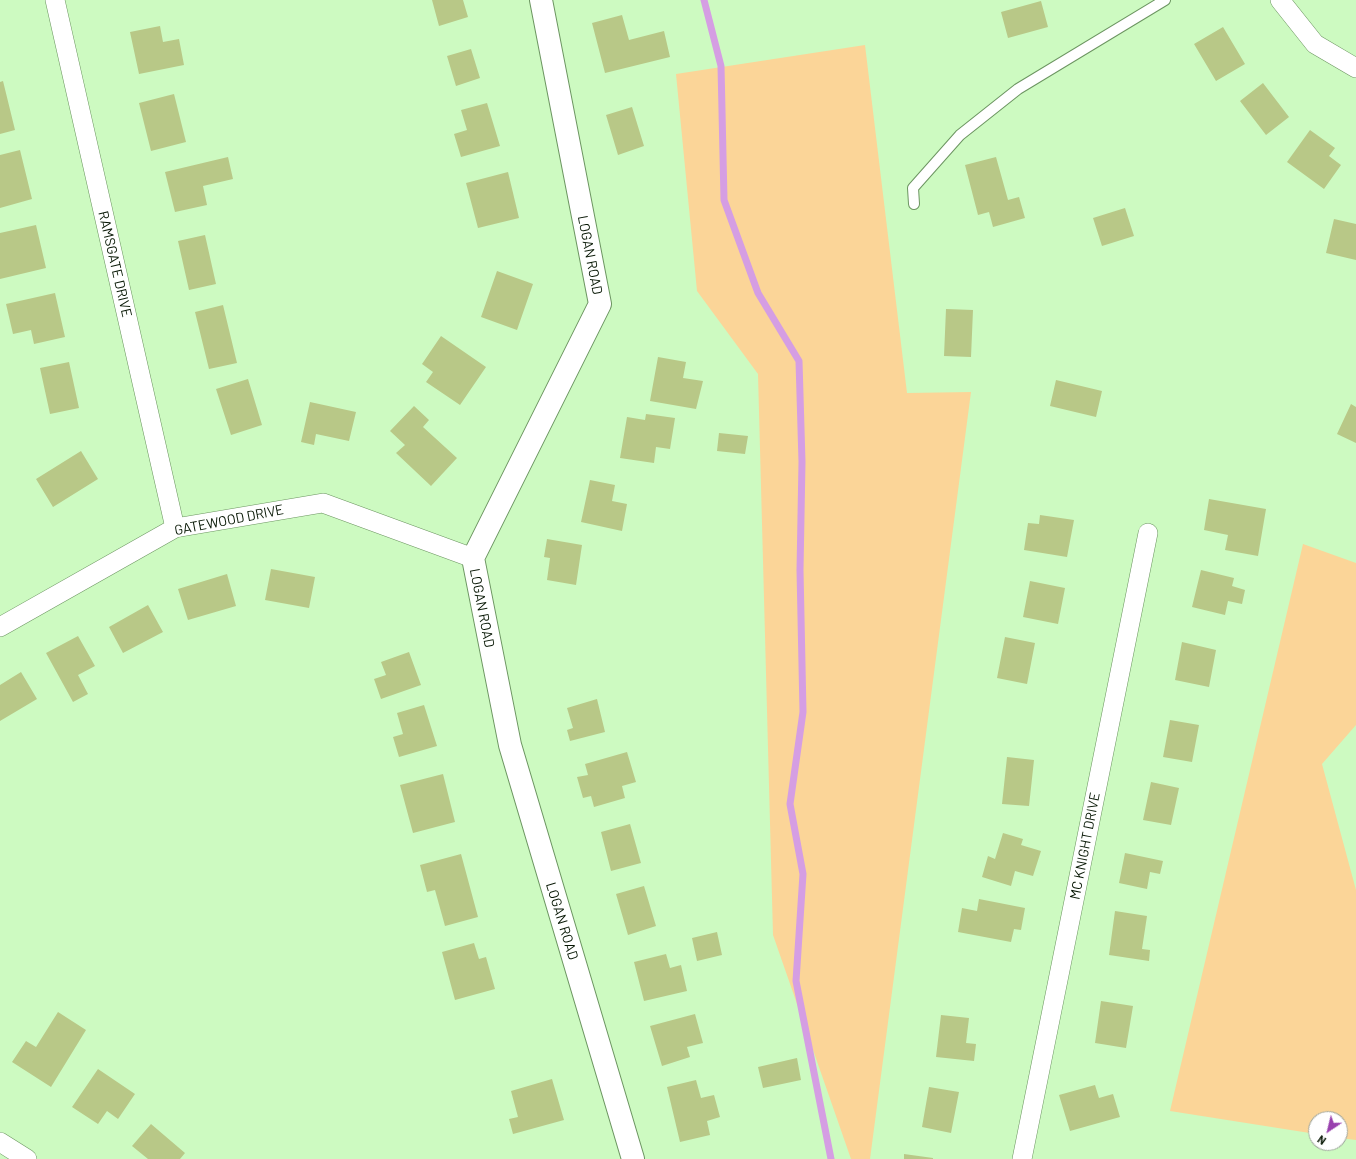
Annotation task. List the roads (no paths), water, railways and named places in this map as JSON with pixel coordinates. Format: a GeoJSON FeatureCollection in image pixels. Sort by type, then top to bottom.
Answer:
{"type":"FeatureCollection","features":[{"type":"Feature","properties":{"kind":"street","name":"RAMSGATE DRIVE"},"geometry":{"type":"LineString","coordinates":[[55,0],[175,528]]}},
{"type":"Feature","properties":{"kind":"street","name":"LOGAN ROAD"},"geometry":{"type":"LineString","coordinates":[[541,0],[600,304],[473,558],[510,745],[634,1159]]}},
{"type":"Feature","properties":{"kind":"street"},"geometry":{"type":"LineString","coordinates":[[1280,0],[1316,44],[1356,68]]}},
{"type":"Feature","properties":{"kind":"street","name":"GATEWOOD DRIVE"},"geometry":{"type":"LineString","coordinates":[[0,627],[175,528],[323,503],[473,558]]}},
{"type":"Feature","properties":{"kind":"street","name":"MC KNIGHT DRIVE"},"geometry":{"type":"LineString","coordinates":[[1022,1159],[1148,533]]}},
{"type":"Feature","properties":{"kind":"street"},"geometry":{"type":"LineString","coordinates":[[0,1142],[27,1159]]}},
{"type":"Feature","properties":{"kind":"lane"},"geometry":{"type":"LineString","coordinates":[[914,204],[913,188],[960,135],[1018,89],[1165,0]]}},
{"type":"Feature","properties":{"kind":"waterway"},"geometry":{"type":"LineString","coordinates":[[704,0],[721,66],[724,200],[758,293],[799,361],[802,462],[800,570],[803,712],[790,804],[803,874],[796,981],[831,1159]]}}]}
